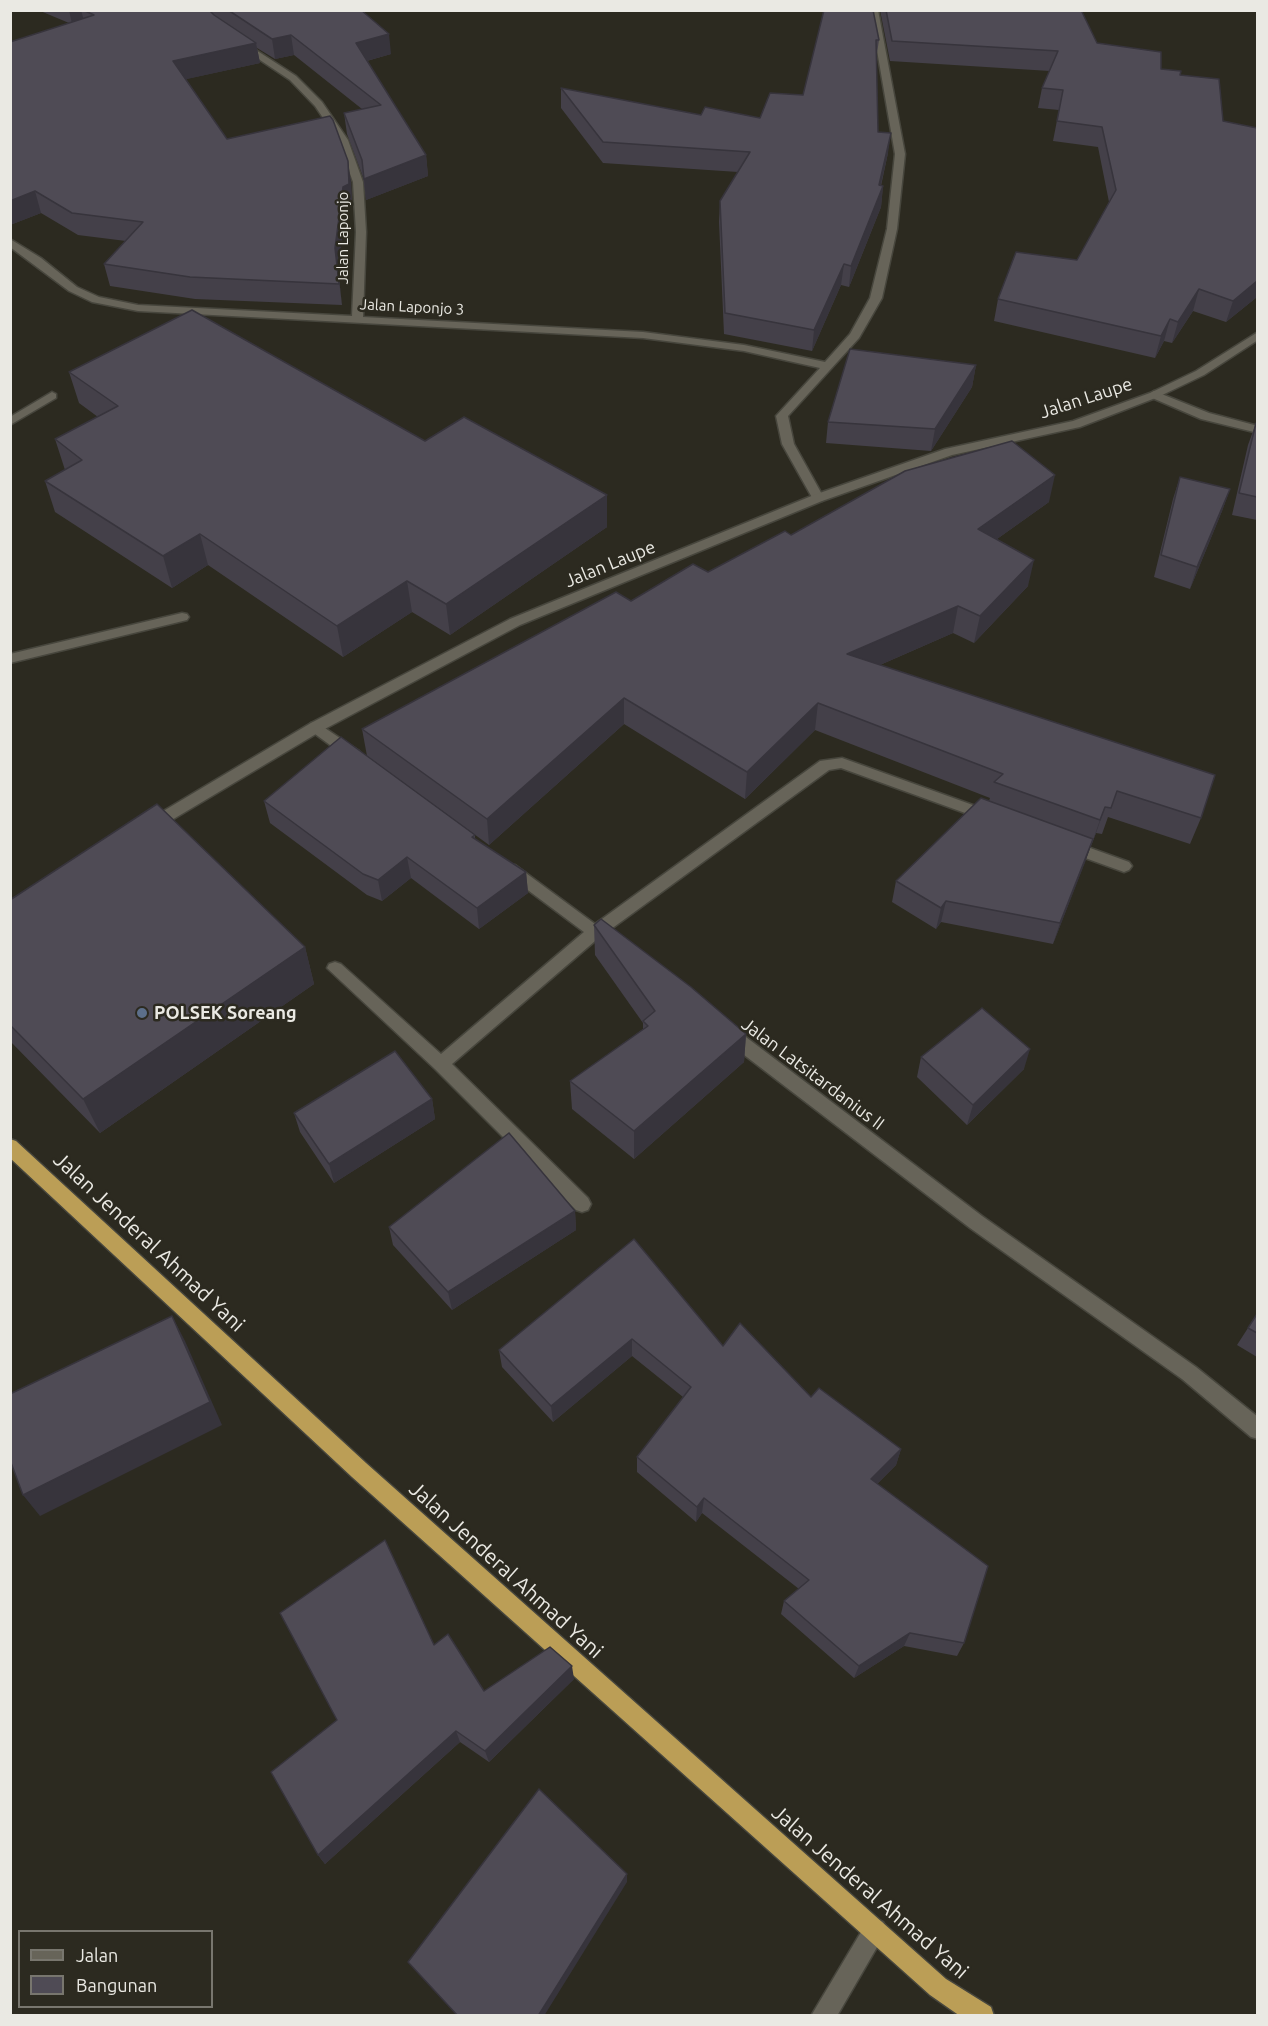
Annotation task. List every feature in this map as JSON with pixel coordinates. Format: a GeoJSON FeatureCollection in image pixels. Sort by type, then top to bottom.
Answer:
{"type":"FeatureCollection","features":[{"type":"Feature","properties":{"kind":"highway","name":"Jalan Jenderal Ahmad Yani"},"geometry":{"type":"LineString","coordinates":[[10,1146],[359,1470],[938,1987],[982,2016]]}},
{"type":"Feature","properties":{"kind":"street"},"geometry":{"type":"LineString","coordinates":[[818,498],[788,444],[782,416],[806,387],[855,336],[876,298],[892,229],[900,154],[874,10]]}},
{"type":"Feature","properties":{"kind":"street","name":"Jalan Laponjo"},"geometry":{"type":"LineString","coordinates":[[231,37],[292,78],[319,104],[343,140],[358,182],[361,232],[357,319]]}},
{"type":"Feature","properties":{"kind":"street","name":"Jalan Laponjo 3"},"geometry":{"type":"LineString","coordinates":[[10,242],[73,289],[96,300],[138,308],[643,335],[744,348],[828,366]]}},
{"type":"Feature","properties":{"kind":"street","name":"Jalan Laupe"},"geometry":{"type":"LineString","coordinates":[[143,830],[316,727],[515,622],[818,498],[949,452],[1076,424],[1154,395],[1200,373],[1257,335]]}},
{"type":"Feature","properties":{"kind":"street"},"geometry":{"type":"LineString","coordinates":[[1154,395],[1205,416],[1257,430]]}},
{"type":"Feature","properties":{"kind":"street"},"geometry":{"type":"LineString","coordinates":[[10,422],[52,396]]}},
{"type":"Feature","properties":{"kind":"street"},"geometry":{"type":"LineString","coordinates":[[10,659],[183,616]]}},
{"type":"Feature","properties":{"kind":"street"},"geometry":{"type":"LineString","coordinates":[[316,727],[364,762]]}},
{"type":"Feature","properties":{"kind":"street"},"geometry":{"type":"LineString","coordinates":[[441,1064],[595,932],[825,765],[842,763],[1005,823]]}},
{"type":"Feature","properties":{"kind":"street"},"geometry":{"type":"LineString","coordinates":[[1059,842],[1124,866]]}},
{"type":"Feature","properties":{"kind":"street"},"geometry":{"type":"LineString","coordinates":[[499,861],[624,953]]}},
{"type":"Feature","properties":{"kind":"street"},"geometry":{"type":"LineString","coordinates":[[335,968],[441,1064],[582,1204]]}},
{"type":"Feature","properties":{"kind":"street","name":"Jalan Latsitardanius II"},"geometry":{"type":"LineString","coordinates":[[719,1026],[976,1222],[1190,1373],[1257,1430]]}},
{"type":"Feature","properties":{"kind":"street"},"geometry":{"type":"LineString","coordinates":[[823,2016],[875,1930]]}},
{"type":"Feature","properties":{"kind":"building"},"geometry":{"type":"Polygon","coordinates":[[[83,10],[209,10],[256,43],[173,61],[227,139],[330,116],[348,161],[349,184],[343,187],[335,248],[339,284],[190,277],[104,264],[143,222],[72,213],[35,191],[10,201],[10,42],[94,15],[83,10]]]}},
{"type":"Feature","properties":{"kind":"building"},"geometry":{"type":"Polygon","coordinates":[[[228,10],[361,10],[389,34],[356,43],[426,155],[364,179],[362,160],[344,113],[381,105],[291,35],[272,39],[228,10]]]}},
{"type":"Feature","properties":{"kind":"building"},"geometry":{"type":"Polygon","coordinates":[[[824,10],[873,10],[879,40],[876,40],[878,132],[891,133],[879,185],[883,186],[851,266],[844,264],[814,330],[725,313],[720,201],[750,152],[603,142],[561,88],[701,115],[705,107],[760,118],[770,93],[803,95],[824,10]]]}},
{"type":"Feature","properties":{"kind":"building"},"geometry":{"type":"Polygon","coordinates":[[[886,10],[1081,10],[1097,43],[1161,52],[1161,69],[1181,71],[1180,75],[1219,79],[1223,121],[1257,128],[1257,281],[1233,301],[1199,289],[1178,322],[1170,319],[1161,336],[998,299],[1016,252],[1077,260],[1116,190],[1102,127],[1057,121],[1063,90],[1042,88],[1058,51],[892,41],[886,10]]]}},
{"type":"Feature","properties":{"kind":"building"},"geometry":{"type":"Polygon","coordinates":[[[192,310],[425,441],[464,417],[607,495],[446,604],[407,581],[337,626],[200,534],[163,556],[45,481],[82,460],[55,439],[118,406],[69,372],[192,310]]]}},
{"type":"Feature","properties":{"kind":"building"},"geometry":{"type":"Polygon","coordinates":[[[850,349],[976,365],[935,429],[828,422],[850,349]]]}},
{"type":"Feature","properties":{"kind":"building"},"geometry":{"type":"Polygon","coordinates":[[[1257,424],[1257,497],[1239,493],[1257,424]]]}},
{"type":"Feature","properties":{"kind":"building"},"geometry":{"type":"Polygon","coordinates":[[[1012,441],[1055,475],[978,529],[1034,560],[980,616],[958,606],[847,654],[1215,775],[1201,818],[1117,791],[1111,808],[1105,807],[1100,820],[994,782],[1003,774],[818,703],[747,772],[624,698],[487,819],[362,729],[616,592],[631,601],[693,564],[708,572],[785,531],[791,535],[905,471],[1012,441]]]}},
{"type":"Feature","properties":{"kind":"building"},"geometry":{"type":"Polygon","coordinates":[[[1180,477],[1230,489],[1197,567],[1161,555],[1180,477]]]}},
{"type":"Feature","properties":{"kind":"building"},"geometry":{"type":"Polygon","coordinates":[[[341,737],[475,835],[472,837],[526,872],[477,908],[407,857],[378,880],[363,874],[264,801],[341,737]]]}},
{"type":"Feature","properties":{"kind":"building"},"geometry":{"type":"Polygon","coordinates":[[[981,798],[1093,839],[1060,923],[946,901],[941,908],[896,881],[981,798]]]}},
{"type":"Feature","properties":{"kind":"building","name":"POLSEK Soreang"},"geometry":{"type":"Polygon","coordinates":[[[157,804],[305,947],[83,1099],[10,1025],[10,900],[157,804]]]}},
{"type":"Feature","properties":{"kind":"building"},"geometry":{"type":"Polygon","coordinates":[[[601,919],[691,987],[746,1034],[634,1131],[570,1081],[648,1026],[643,1021],[655,1011],[594,925],[601,919]]]}},
{"type":"Feature","properties":{"kind":"building"},"geometry":{"type":"Polygon","coordinates":[[[982,1008],[1030,1049],[973,1105],[921,1057],[982,1008]]]}},
{"type":"Feature","properties":{"kind":"building"},"geometry":{"type":"Polygon","coordinates":[[[395,1051],[432,1099],[329,1164],[294,1113],[395,1051]]]}},
{"type":"Feature","properties":{"kind":"building"},"geometry":{"type":"Polygon","coordinates":[[[509,1133],[575,1211],[448,1292],[389,1227],[509,1133]]]}},
{"type":"Feature","properties":{"kind":"building"},"geometry":{"type":"Polygon","coordinates":[[[634,1239],[723,1346],[740,1323],[811,1397],[819,1388],[901,1449],[871,1479],[988,1566],[964,1643],[910,1633],[859,1666],[784,1601],[809,1580],[704,1498],[697,1507],[637,1457],[691,1387],[632,1339],[551,1406],[499,1350],[634,1239]]]}},
{"type":"Feature","properties":{"kind":"building"},"geometry":{"type":"Polygon","coordinates":[[[1257,1314],[1257,1333],[1248,1328],[1257,1314]]]}},
{"type":"Feature","properties":{"kind":"building"},"geometry":{"type":"Polygon","coordinates":[[[172,1316],[210,1402],[23,1495],[10,1460],[10,1394],[172,1316]]]}},
{"type":"Feature","properties":{"kind":"building"},"geometry":{"type":"Polygon","coordinates":[[[385,1540],[434,1645],[448,1634],[484,1691],[550,1647],[572,1666],[485,1751],[456,1731],[318,1855],[271,1772],[337,1720],[280,1613],[385,1540]]]}},
{"type":"Feature","properties":{"kind":"building"},"geometry":{"type":"Polygon","coordinates":[[[539,1789],[627,1874],[538,2016],[458,2016],[408,1962],[539,1789]]]}},
{"type":"Feature","properties":{"kind":"place","name":"POLSEK Soreang"},"geometry":{"type":"Point","coordinates":[142,1013]}}]}
